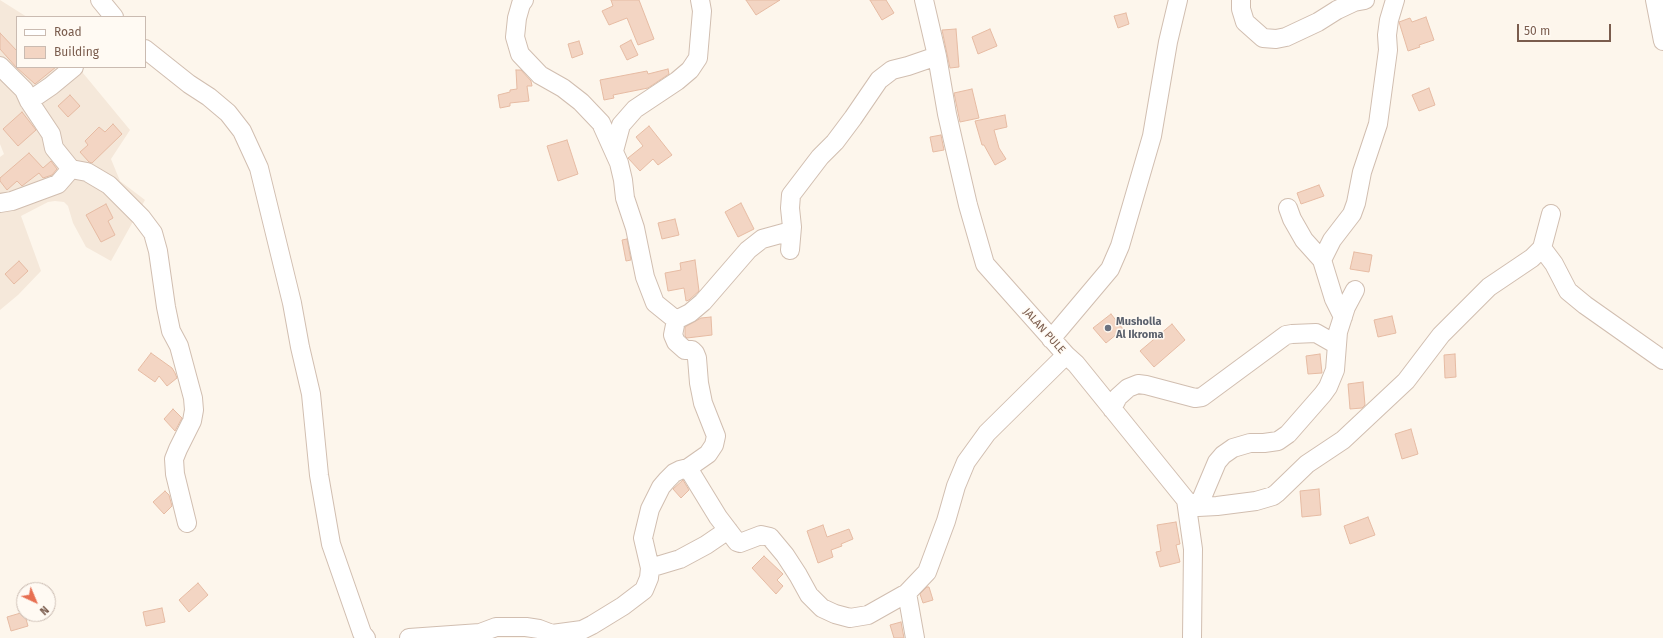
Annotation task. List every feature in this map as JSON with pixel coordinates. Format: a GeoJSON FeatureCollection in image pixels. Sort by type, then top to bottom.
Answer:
{"type":"FeatureCollection","features":[{"type":"Feature","properties":{"kind":"street"},"geometry":{"type":"LineString","coordinates":[[100,0],[113,16]]}},
{"type":"Feature","properties":{"kind":"street"},"geometry":{"type":"LineString","coordinates":[[524,0],[521,4],[517,18],[515,36],[520,54],[540,75],[563,88],[581,102],[602,123],[619,163],[625,198],[635,228],[645,277],[655,303],[676,320]]}},
{"type":"Feature","properties":{"kind":"street"},"geometry":{"type":"LineString","coordinates":[[614,151],[621,125],[635,109],[677,81],[690,70],[698,58],[702,11],[700,0]]}},
{"type":"Feature","properties":{"kind":"street","name":"JALAN PULE"},"geometry":{"type":"LineString","coordinates":[[924,0],[937,56],[956,156],[968,206],[985,264],[1066,356],[1076,364],[1192,503]]}},
{"type":"Feature","properties":{"kind":"street"},"geometry":{"type":"LineString","coordinates":[[1052,339],[1110,270],[1120,246],[1152,136],[1168,42],[1178,0]]}},
{"type":"Feature","properties":{"kind":"street"},"geometry":{"type":"LineString","coordinates":[[1241,0],[1241,9],[1244,22],[1263,38],[1276,39],[1286,37],[1318,22],[1337,10],[1354,2],[1365,0]]}},
{"type":"Feature","properties":{"kind":"street"},"geometry":{"type":"LineString","coordinates":[[1322,260],[1332,240],[1352,214],[1356,203],[1362,172],[1378,124],[1388,50],[1387,35],[1389,20],[1395,0]]}},
{"type":"Feature","properties":{"kind":"street"},"geometry":{"type":"LineString","coordinates":[[1655,0],[1663,41]]}},
{"type":"Feature","properties":{"kind":"street"},"geometry":{"type":"LineString","coordinates":[[146,50],[189,84],[210,97],[228,113],[242,131],[259,168],[292,303],[311,394],[319,474],[331,544],[357,618],[366,638]]}},
{"type":"Feature","properties":{"kind":"street"},"geometry":{"type":"LineString","coordinates":[[790,250],[791,195],[820,157],[849,124],[880,80],[892,70],[937,56]]}},
{"type":"Feature","properties":{"kind":"street"},"geometry":{"type":"LineString","coordinates":[[0,66],[24,90],[29,101],[51,134],[54,148],[71,169],[87,172],[109,185],[136,212],[153,233],[158,251],[171,331],[179,346],[193,398],[194,410],[192,421],[174,459],[175,474],[183,501],[187,524]]}},
{"type":"Feature","properties":{"kind":"street"},"geometry":{"type":"LineString","coordinates":[[29,101],[52,86],[73,68]]}},
{"type":"Feature","properties":{"kind":"street"},"geometry":{"type":"LineString","coordinates":[[0,203],[12,201],[58,184],[71,169]]}},
{"type":"Feature","properties":{"kind":"street"},"geometry":{"type":"LineString","coordinates":[[1288,208],[1292,219],[1304,240],[1322,260],[1334,299],[1343,317]]}},
{"type":"Feature","properties":{"kind":"street"},"geometry":{"type":"LineString","coordinates":[[1192,503],[1256,501],[1273,496],[1307,464],[1344,440],[1406,381],[1441,336],[1489,287],[1521,267],[1542,248],[1551,214]]}},
{"type":"Feature","properties":{"kind":"street"},"geometry":{"type":"LineString","coordinates":[[676,320],[690,313],[703,302],[748,250],[762,239],[791,231]]}},
{"type":"Feature","properties":{"kind":"street"},"geometry":{"type":"LineString","coordinates":[[1542,248],[1554,264],[1568,291],[1585,305],[1663,360]]}},
{"type":"Feature","properties":{"kind":"street"},"geometry":{"type":"LineString","coordinates":[[1192,638],[1192,503],[1217,462],[1223,455],[1233,448],[1250,443],[1278,441],[1288,434],[1323,394],[1328,387],[1335,370],[1338,332],[1355,290]]}},
{"type":"Feature","properties":{"kind":"street"},"geometry":{"type":"LineString","coordinates":[[409,638],[480,633],[496,627],[526,627],[552,634],[582,630],[623,606],[644,590],[649,578],[650,568],[643,538],[650,509],[661,487],[667,480],[674,473],[688,468],[708,454],[714,445],[716,436],[703,403],[699,383],[697,358],[692,350],[685,350],[676,342],[673,335],[676,320]]}},
{"type":"Feature","properties":{"kind":"street"},"geometry":{"type":"LineString","coordinates":[[1112,409],[1118,397],[1128,388],[1138,384],[1195,398],[1202,396],[1286,335],[1316,333],[1337,345]]}},
{"type":"Feature","properties":{"kind":"street"},"geometry":{"type":"LineString","coordinates":[[688,468],[704,495],[728,530],[740,544],[761,535],[770,537],[790,562],[808,595],[822,608],[835,614],[850,618],[868,615],[908,593],[927,572],[946,521],[956,486],[966,462],[987,433],[1066,356]]}},
{"type":"Feature","properties":{"kind":"street"},"geometry":{"type":"LineString","coordinates":[[650,568],[680,560],[728,530]]}},
{"type":"Feature","properties":{"kind":"street"},"geometry":{"type":"LineString","coordinates":[[908,593],[915,638]]}},
{"type":"Feature","properties":{"kind":"shaded area"},"geometry":{"type":"Polygon","coordinates":[[[0,0],[25,16],[16,16],[16,68],[79,68],[130,130],[111,159],[120,181],[145,200],[111,261],[86,247],[73,223],[68,206],[64,202],[48,202],[21,216],[41,271],[18,295],[0,310],[0,157],[4,154],[0,144],[0,0]]]}},
{"type":"Feature","properties":{"kind":"building"},"geometry":{"type":"Polygon","coordinates":[[[611,0],[639,0],[654,39],[638,45],[627,18],[609,25],[602,11],[613,6],[611,0]]]}},
{"type":"Feature","properties":{"kind":"building"},"geometry":{"type":"Polygon","coordinates":[[[746,0],[780,0],[756,15],[746,0]]]}},
{"type":"Feature","properties":{"kind":"building"},"geometry":{"type":"Polygon","coordinates":[[[870,0],[886,0],[894,13],[882,20],[870,0]]]}},
{"type":"Feature","properties":{"kind":"building"},"geometry":{"type":"Polygon","coordinates":[[[1126,13],[1129,24],[1118,28],[1114,16],[1126,13]]]}},
{"type":"Feature","properties":{"kind":"building"},"geometry":{"type":"Polygon","coordinates":[[[1426,17],[1434,40],[1419,45],[1420,47],[1408,51],[1399,22],[1410,18],[1412,22],[1426,17]]]}},
{"type":"Feature","properties":{"kind":"building"},"geometry":{"type":"Polygon","coordinates":[[[956,29],[959,67],[950,68],[942,30],[956,29]]]}},
{"type":"Feature","properties":{"kind":"building"},"geometry":{"type":"Polygon","coordinates":[[[990,29],[997,46],[978,54],[972,37],[990,29]]]}},
{"type":"Feature","properties":{"kind":"building"},"geometry":{"type":"Polygon","coordinates":[[[0,33],[16,50],[16,67],[0,49],[0,33]]]}},
{"type":"Feature","properties":{"kind":"building"},"geometry":{"type":"Polygon","coordinates":[[[631,40],[638,55],[627,60],[620,46],[631,40]]]}},
{"type":"Feature","properties":{"kind":"building"},"geometry":{"type":"Polygon","coordinates":[[[579,41],[583,54],[572,58],[568,44],[579,41]]]}},
{"type":"Feature","properties":{"kind":"building"},"geometry":{"type":"Polygon","coordinates":[[[17,68],[55,68],[35,84],[17,68]]]}},
{"type":"Feature","properties":{"kind":"building"},"geometry":{"type":"Polygon","coordinates":[[[668,69],[669,74],[648,88],[613,95],[614,98],[604,100],[600,80],[647,71],[648,74],[668,69]]]}},
{"type":"Feature","properties":{"kind":"building"},"geometry":{"type":"Polygon","coordinates":[[[516,70],[521,70],[531,81],[532,86],[527,86],[529,101],[510,103],[510,106],[500,108],[498,95],[517,89],[516,70]]]}},
{"type":"Feature","properties":{"kind":"building"},"geometry":{"type":"Polygon","coordinates":[[[1429,88],[1435,105],[1419,111],[1412,95],[1429,88]]]}},
{"type":"Feature","properties":{"kind":"building"},"geometry":{"type":"Polygon","coordinates":[[[972,89],[979,118],[960,122],[954,93],[972,89]]]}},
{"type":"Feature","properties":{"kind":"building"},"geometry":{"type":"Polygon","coordinates":[[[70,95],[80,106],[68,117],[58,106],[70,95]]]}},
{"type":"Feature","properties":{"kind":"building"},"geometry":{"type":"Polygon","coordinates":[[[22,112],[36,130],[18,146],[3,129],[22,112]]]}},
{"type":"Feature","properties":{"kind":"building"},"geometry":{"type":"Polygon","coordinates":[[[1005,115],[1007,127],[994,130],[999,148],[1006,159],[995,165],[984,145],[982,145],[975,121],[1005,115]]]}},
{"type":"Feature","properties":{"kind":"building"},"geometry":{"type":"Polygon","coordinates":[[[113,124],[122,134],[92,163],[89,162],[80,152],[88,145],[85,141],[99,127],[105,132],[113,124]]]}},
{"type":"Feature","properties":{"kind":"building"},"geometry":{"type":"Polygon","coordinates":[[[649,126],[672,155],[658,165],[653,159],[640,171],[628,158],[643,146],[636,137],[649,126]]]}},
{"type":"Feature","properties":{"kind":"building"},"geometry":{"type":"Polygon","coordinates":[[[941,135],[944,150],[933,152],[930,137],[941,135]]]}},
{"type":"Feature","properties":{"kind":"building"},"geometry":{"type":"Polygon","coordinates":[[[567,140],[578,174],[558,181],[547,146],[567,140]]]}},
{"type":"Feature","properties":{"kind":"building"},"geometry":{"type":"Polygon","coordinates":[[[29,153],[43,168],[51,161],[57,169],[52,175],[43,178],[39,173],[22,186],[17,181],[7,190],[0,181],[0,178],[29,153]]]}},
{"type":"Feature","properties":{"kind":"building"},"geometry":{"type":"Polygon","coordinates":[[[1319,185],[1324,196],[1301,204],[1297,193],[1319,185]]]}},
{"type":"Feature","properties":{"kind":"building"},"geometry":{"type":"Polygon","coordinates":[[[741,203],[754,229],[738,237],[725,212],[741,203]]]}},
{"type":"Feature","properties":{"kind":"building"},"geometry":{"type":"Polygon","coordinates":[[[106,204],[113,218],[108,221],[115,235],[101,242],[86,215],[106,204]]]}},
{"type":"Feature","properties":{"kind":"building"},"geometry":{"type":"Polygon","coordinates":[[[675,219],[679,235],[662,239],[658,223],[675,219]]]}},
{"type":"Feature","properties":{"kind":"building"},"geometry":{"type":"Polygon","coordinates":[[[627,239],[631,260],[626,261],[622,240],[627,239]]]}},
{"type":"Feature","properties":{"kind":"building"},"geometry":{"type":"Polygon","coordinates":[[[1354,252],[1372,255],[1369,272],[1350,269],[1354,252]]]}},
{"type":"Feature","properties":{"kind":"building"},"geometry":{"type":"Polygon","coordinates":[[[695,260],[699,291],[686,301],[684,288],[668,291],[665,273],[681,270],[680,263],[695,260]]]}},
{"type":"Feature","properties":{"kind":"building"},"geometry":{"type":"Polygon","coordinates":[[[19,261],[28,271],[14,284],[5,274],[19,261]]]}},
{"type":"Feature","properties":{"kind":"building","name":"Musholla Al Ikroma"},"geometry":{"type":"Polygon","coordinates":[[[1111,314],[1123,329],[1106,343],[1093,328],[1111,314]]]}},
{"type":"Feature","properties":{"kind":"building"},"geometry":{"type":"Polygon","coordinates":[[[1392,316],[1396,333],[1378,337],[1374,320],[1392,316]]]}},
{"type":"Feature","properties":{"kind":"building"},"geometry":{"type":"Polygon","coordinates":[[[711,317],[712,335],[687,338],[685,336],[685,327],[701,318],[711,317]]]}},
{"type":"Feature","properties":{"kind":"building"},"geometry":{"type":"Polygon","coordinates":[[[1172,324],[1185,340],[1154,367],[1140,351],[1172,324]]]}},
{"type":"Feature","properties":{"kind":"building"},"geometry":{"type":"Polygon","coordinates":[[[151,353],[172,368],[175,373],[177,378],[167,386],[159,376],[155,382],[138,370],[151,353]]]}},
{"type":"Feature","properties":{"kind":"building"},"geometry":{"type":"Polygon","coordinates":[[[1320,354],[1322,373],[1308,374],[1306,356],[1320,354]]]}},
{"type":"Feature","properties":{"kind":"building"},"geometry":{"type":"Polygon","coordinates":[[[1455,354],[1456,377],[1445,378],[1444,355],[1455,354]]]}},
{"type":"Feature","properties":{"kind":"building"},"geometry":{"type":"Polygon","coordinates":[[[1363,382],[1365,405],[1362,408],[1350,409],[1348,384],[1363,382]]]}},
{"type":"Feature","properties":{"kind":"building"},"geometry":{"type":"Polygon","coordinates":[[[173,409],[182,418],[175,431],[164,419],[173,409]]]}},
{"type":"Feature","properties":{"kind":"building"},"geometry":{"type":"Polygon","coordinates":[[[1411,429],[1418,454],[1402,459],[1395,434],[1411,429]]]}},
{"type":"Feature","properties":{"kind":"building"},"geometry":{"type":"Polygon","coordinates":[[[683,480],[689,490],[681,498],[673,489],[683,480]]]}},
{"type":"Feature","properties":{"kind":"building"},"geometry":{"type":"Polygon","coordinates":[[[1319,489],[1321,515],[1302,517],[1300,491],[1319,489]]]}},
{"type":"Feature","properties":{"kind":"building"},"geometry":{"type":"Polygon","coordinates":[[[165,491],[169,495],[172,506],[164,514],[153,502],[165,491]]]}},
{"type":"Feature","properties":{"kind":"building"},"geometry":{"type":"Polygon","coordinates":[[[1368,517],[1375,535],[1350,544],[1344,526],[1368,517]]]}},
{"type":"Feature","properties":{"kind":"building"},"geometry":{"type":"Polygon","coordinates":[[[1176,522],[1180,544],[1176,545],[1180,562],[1160,567],[1156,552],[1161,551],[1157,525],[1176,522]]]}},
{"type":"Feature","properties":{"kind":"building"},"geometry":{"type":"Polygon","coordinates":[[[823,525],[827,537],[849,529],[853,539],[841,544],[842,546],[831,550],[833,557],[818,563],[807,531],[823,525]]]}},
{"type":"Feature","properties":{"kind":"building"},"geometry":{"type":"Polygon","coordinates":[[[764,556],[783,574],[777,580],[783,586],[776,594],[752,568],[764,556]]]}},
{"type":"Feature","properties":{"kind":"building"},"geometry":{"type":"Polygon","coordinates":[[[198,583],[208,595],[189,612],[179,600],[198,583]]]}},
{"type":"Feature","properties":{"kind":"building"},"geometry":{"type":"Polygon","coordinates":[[[927,587],[929,587],[933,600],[923,603],[920,594],[927,587]]]}},
{"type":"Feature","properties":{"kind":"building"},"geometry":{"type":"Polygon","coordinates":[[[162,608],[165,622],[146,626],[143,612],[162,608]]]}},
{"type":"Feature","properties":{"kind":"building"},"geometry":{"type":"Polygon","coordinates":[[[16,614],[16,622],[27,622],[28,626],[11,631],[7,617],[16,614]]]}},
{"type":"Feature","properties":{"kind":"building"},"geometry":{"type":"Polygon","coordinates":[[[901,622],[904,638],[894,638],[890,625],[901,622]]]}},
{"type":"Feature","properties":{"kind":"place","name":"Musholla Al Ikroma"},"geometry":{"type":"Point","coordinates":[1108,328]}}]}
